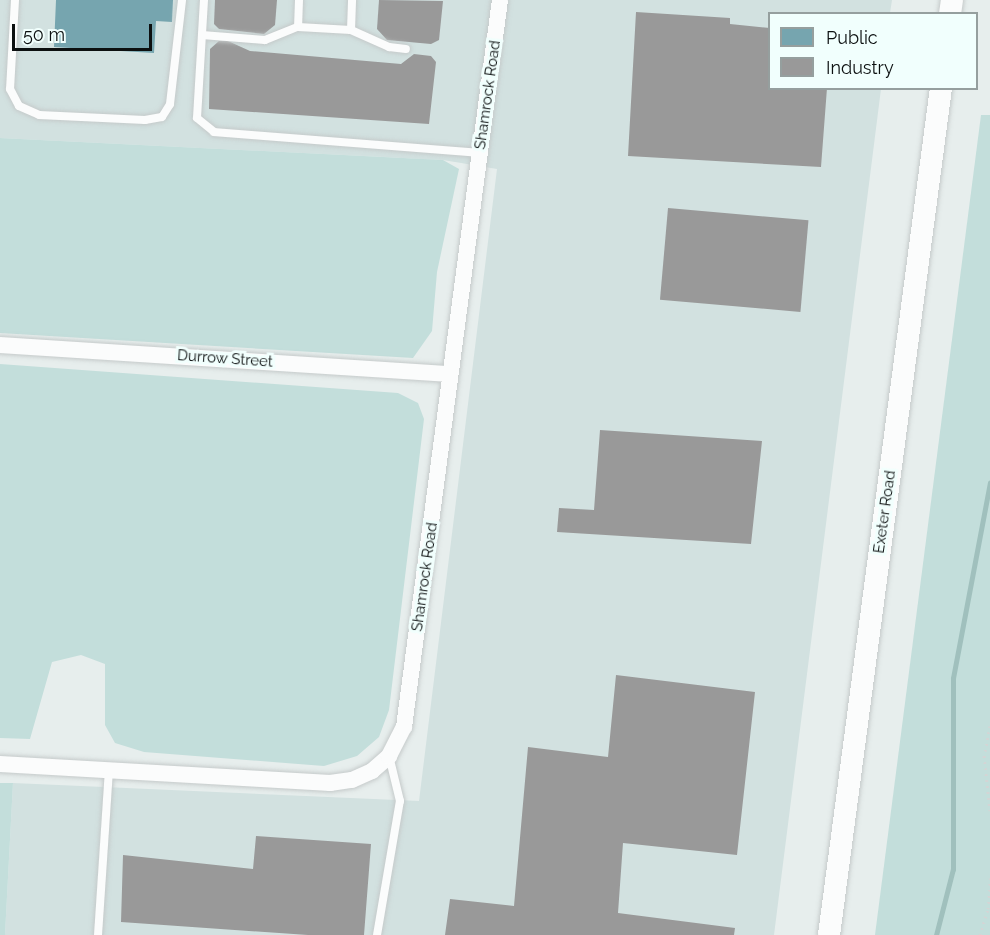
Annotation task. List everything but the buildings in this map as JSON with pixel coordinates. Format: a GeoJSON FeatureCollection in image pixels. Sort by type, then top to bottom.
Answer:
{"type":"FeatureCollection","features":[{"type":"Feature","properties":{"kind":"main road","name":"Exeter Road"},"geometry":{"type":"LineString","coordinates":[[829,935],[940,90]]}},
{"type":"Feature","properties":{"kind":"street","name":"Shamrock Road"},"geometry":{"type":"LineString","coordinates":[[0,764],[330,783],[352,780],[372,771],[389,756],[404,727],[500,0]]}},
{"type":"Feature","properties":{"kind":"street","name":"Durrow Street"},"geometry":{"type":"LineString","coordinates":[[0,345],[450,374]]}},
{"type":"Feature","properties":{"kind":"lane"},"geometry":{"type":"LineString","coordinates":[[15,0],[9,89],[19,106],[39,115],[145,120],[162,117],[170,104],[182,0]]}},
{"type":"Feature","properties":{"kind":"lane"},"geometry":{"type":"LineString","coordinates":[[204,0],[197,118],[214,132],[480,153]]}},
{"type":"Feature","properties":{"kind":"lane"},"geometry":{"type":"LineString","coordinates":[[298,27],[299,0]]}},
{"type":"Feature","properties":{"kind":"lane"},"geometry":{"type":"LineString","coordinates":[[351,30],[352,0]]}},
{"type":"Feature","properties":{"kind":"lane"},"geometry":{"type":"LineString","coordinates":[[202,35],[266,40],[298,27],[351,30],[389,47],[406,49]]}},
{"type":"Feature","properties":{"kind":"lane"},"geometry":{"type":"LineString","coordinates":[[377,935],[400,801],[389,756]]}},
{"type":"Feature","properties":{"kind":"lane"},"geometry":{"type":"LineString","coordinates":[[98,935],[109,771]]}},
{"type":"Feature","properties":{"kind":"path"},"geometry":{"type":"LineString","coordinates":[[990,726],[984,756],[990,811]]}},
{"type":"Feature","properties":{"kind":"path"},"geometry":{"type":"LineString","coordinates":[[981,935],[988,909],[990,878]]}},
{"type":"Feature","properties":{"kind":"shaded area"},"geometry":{"type":"Polygon","coordinates":[[[0,0],[892,0],[890,12],[768,12],[768,90],[881,90],[774,935],[5,935],[13,783],[419,801],[497,169],[443,160],[0,138],[0,0]]]}},
{"type":"Feature","properties":{"kind":"shaded area"},"geometry":{"type":"Polygon","coordinates":[[[981,115],[990,115],[990,935],[875,935],[981,115]]]}},
{"type":"Feature","properties":{"kind":"shaded area"},"geometry":{"type":"Polygon","coordinates":[[[0,138],[443,160],[459,169],[437,272],[432,331],[413,358],[0,333],[0,138]]]}},
{"type":"Feature","properties":{"kind":"shaded area"},"geometry":{"type":"Polygon","coordinates":[[[0,364],[398,393],[418,403],[424,419],[389,710],[379,737],[357,756],[324,766],[144,752],[115,743],[105,725],[105,664],[81,655],[52,662],[30,739],[0,738],[0,364]]]}},
{"type":"Feature","properties":{"kind":"shaded area"},"geometry":{"type":"Polygon","coordinates":[[[0,783],[13,783],[5,935],[0,935],[0,783]]]}},
{"type":"Feature","properties":{"kind":"waterway"},"geometry":{"type":"LineString","coordinates":[[936,935],[953,869],[953,678],[990,482]]}}]}
